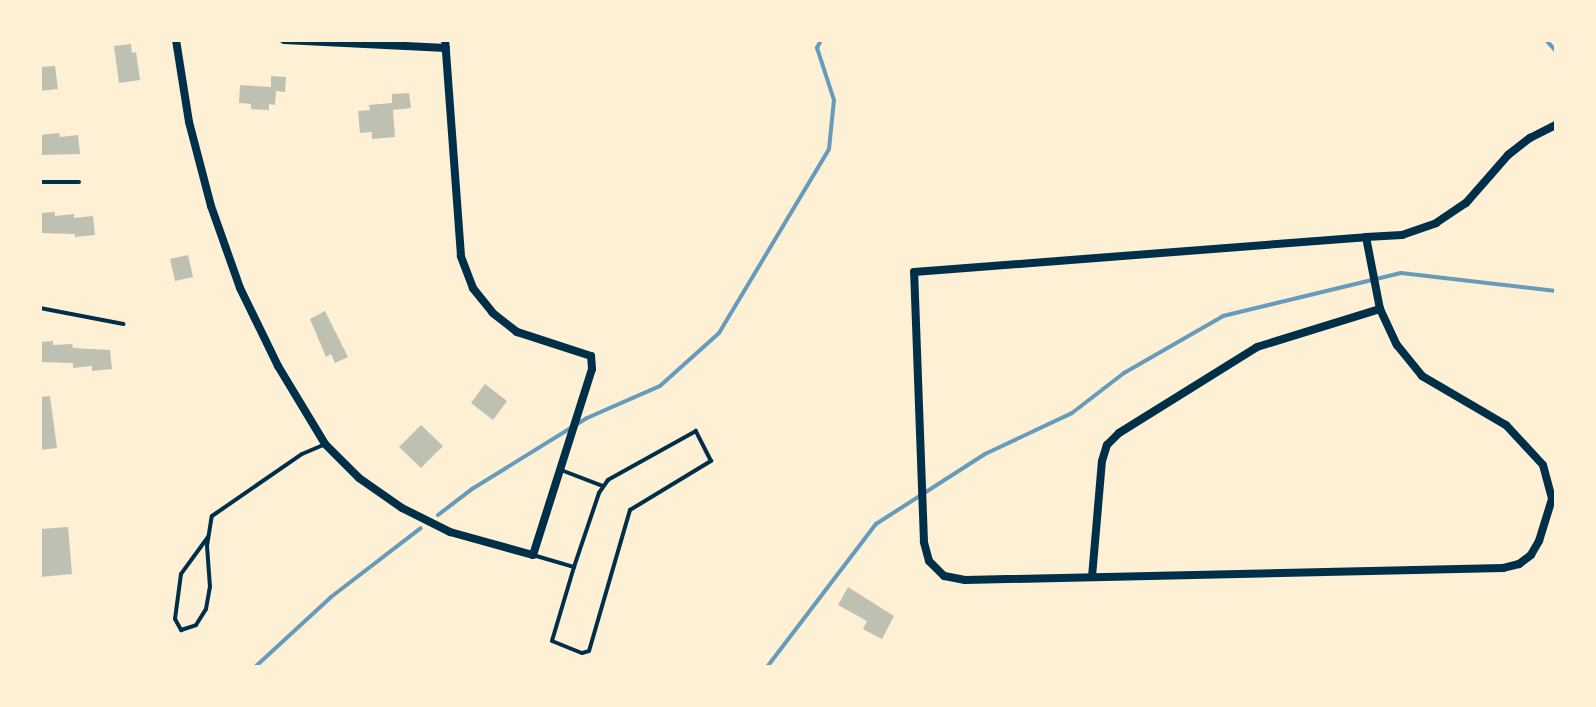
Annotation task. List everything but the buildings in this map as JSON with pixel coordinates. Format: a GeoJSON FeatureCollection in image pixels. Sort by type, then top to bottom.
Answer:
{"type":"FeatureCollection","features":[{"type":"Feature","properties":{"kind":"street"},"geometry":{"type":"LineString","coordinates":[[176,40],[189,122],[207,192],[240,288],[278,366],[325,444],[359,478],[402,508],[450,532],[533,555],[592,369],[591,356],[517,332],[493,313],[473,288],[461,256],[446,44],[284,40]]}},
{"type":"Feature","properties":{"kind":"street"},"geometry":{"type":"LineString","coordinates":[[1366,237],[1380,309],[1397,345],[1422,376],[1506,425],[1543,465],[1552,499],[1531,555],[1519,564],[1503,568],[965,580],[944,576],[929,561],[924,542],[914,272],[1366,237],[1402,235],[1436,223],[1466,203],[1508,155],[1530,138],[1556,125]]}},
{"type":"Feature","properties":{"kind":"street"},"geometry":{"type":"LineString","coordinates":[[1092,577],[1102,461],[1107,445],[1119,433],[1257,347],[1380,309]]}},
{"type":"Feature","properties":{"kind":"lane"},"geometry":{"type":"LineString","coordinates":[[40,182],[79,182]]}},
{"type":"Feature","properties":{"kind":"lane"},"geometry":{"type":"LineString","coordinates":[[40,308],[123,324]]}},
{"type":"Feature","properties":{"kind":"lane"},"geometry":{"type":"LineString","coordinates":[[696,431],[711,461],[630,510],[589,651],[582,653],[552,641],[574,567],[603,486],[608,480],[696,431]]}},
{"type":"Feature","properties":{"kind":"lane"},"geometry":{"type":"LineString","coordinates":[[208,537],[181,574],[175,619],[181,630],[196,625],[206,609],[210,587],[208,537],[212,516],[302,454],[325,444]]}},
{"type":"Feature","properties":{"kind":"lane"},"geometry":{"type":"LineString","coordinates":[[560,470],[603,486]]}},
{"type":"Feature","properties":{"kind":"lane"},"geometry":{"type":"LineString","coordinates":[[533,555],[574,567]]}},
{"type":"Feature","properties":{"kind":"waterway"},"geometry":{"type":"LineString","coordinates":[[438,515],[472,489],[587,418],[660,386],[719,333],[829,149],[834,100],[817,48],[821,40]]}},
{"type":"Feature","properties":{"kind":"waterway"},"geometry":{"type":"LineString","coordinates":[[1546,40],[1556,51]]}},
{"type":"Feature","properties":{"kind":"waterway"},"geometry":{"type":"LineString","coordinates":[[767,667],[876,524],[985,454],[1072,413],[1124,373],[1223,316],[1401,273],[1556,291]]}},
{"type":"Feature","properties":{"kind":"waterway"},"geometry":{"type":"LineString","coordinates":[[255,667],[331,597],[421,528]]}}]}
